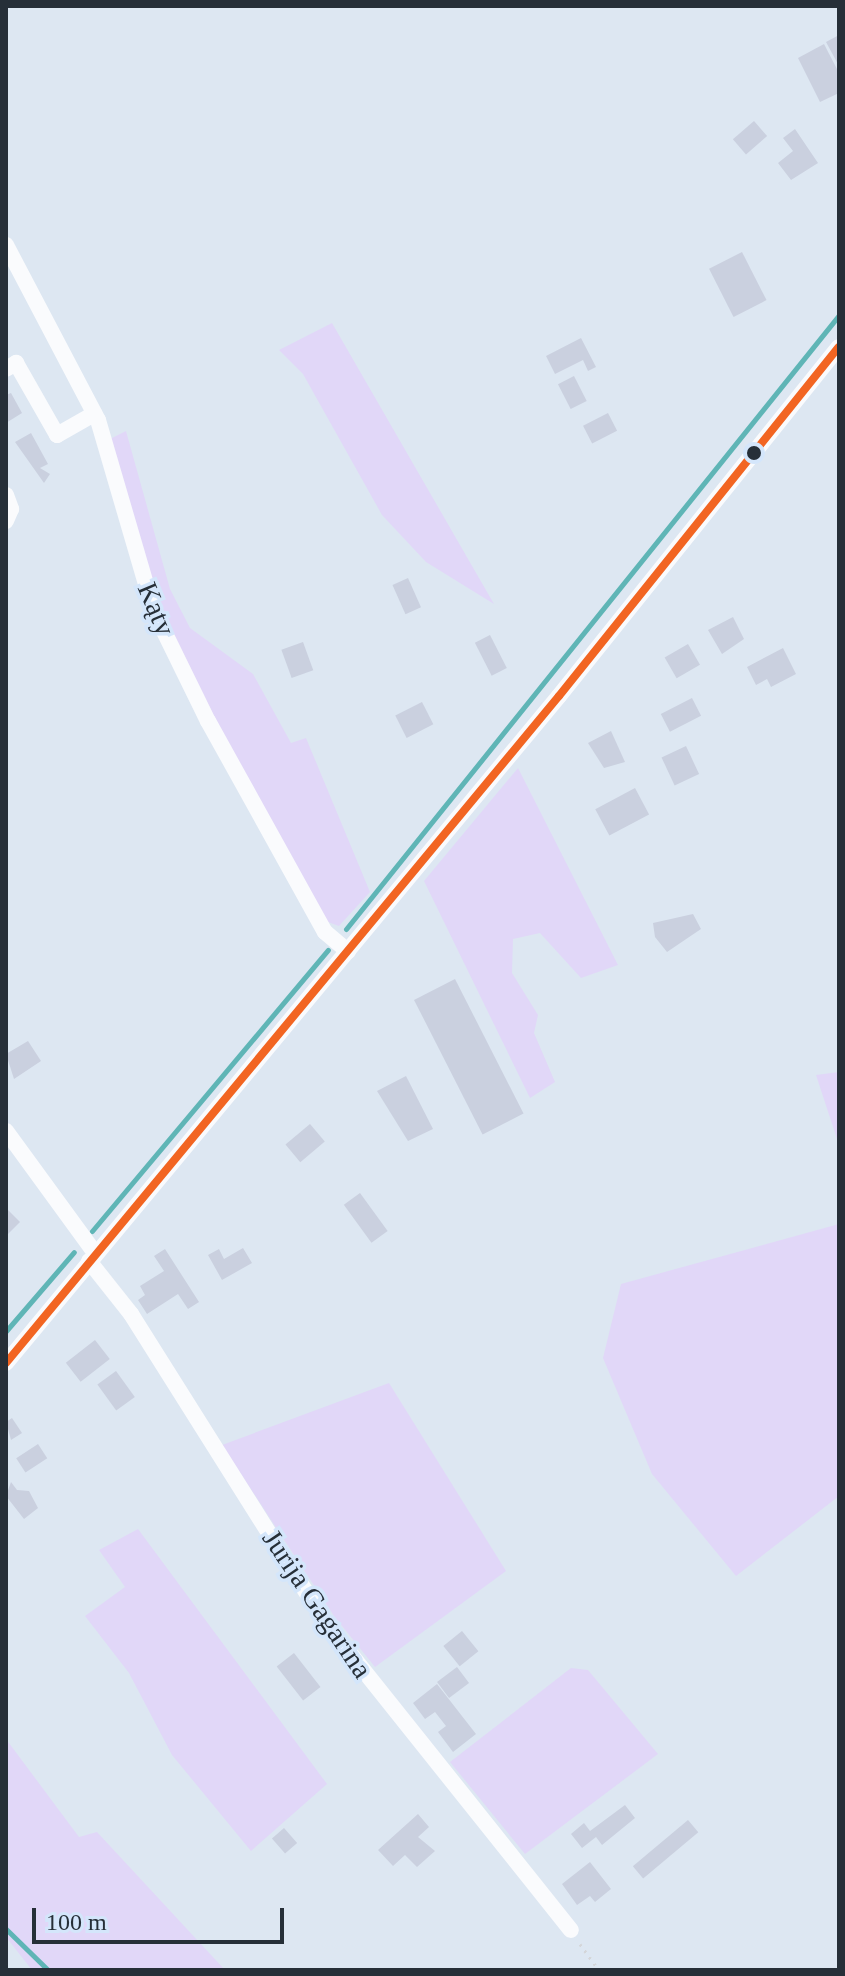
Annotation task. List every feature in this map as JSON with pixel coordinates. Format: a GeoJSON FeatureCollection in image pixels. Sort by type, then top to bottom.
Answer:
{"type":"FeatureCollection","features":[{"type":"Feature","properties":{"kind":"street","name":"Kąty"},"geometry":{"type":"LineString","coordinates":[[6,245],[94,414],[154,611],[276,851],[325,932],[348,951]]}},
{"type":"Feature","properties":{"kind":"street"},"geometry":{"type":"LineString","coordinates":[[6,1363],[348,951],[839,347]]}},
{"type":"Feature","properties":{"kind":"street"},"geometry":{"type":"LineString","coordinates":[[6,369],[16,363],[57,435],[94,414]]}},
{"type":"Feature","properties":{"kind":"street"},"geometry":{"type":"LineString","coordinates":[[6,495],[11,509],[6,521]]}},
{"type":"Feature","properties":{"kind":"street","name":"Jurija Gagarina"},"geometry":{"type":"LineString","coordinates":[[6,1131],[131,1314],[325,1622],[571,1930]]}},
{"type":"Feature","properties":{"kind":"path"},"geometry":{"type":"LineString","coordinates":[[571,1930],[599,1970]]}},
{"type":"Feature","properties":{"kind":"shaded area"},"geometry":{"type":"Polygon","coordinates":[[[332,323],[494,604],[426,562],[382,515],[303,374],[279,350],[332,323]]]}},
{"type":"Feature","properties":{"kind":"shaded area"},"geometry":{"type":"Polygon","coordinates":[[[126,431],[170,589],[190,628],[253,674],[291,743],[306,738],[370,892],[339,926],[325,921],[230,751],[153,591],[110,439],[126,431]]]}},
{"type":"Feature","properties":{"kind":"shaded area"},"geometry":{"type":"Polygon","coordinates":[[[518,768],[618,965],[581,978],[540,933],[513,939],[512,973],[538,1015],[534,1033],[555,1082],[530,1098],[424,881],[518,768]]]}},
{"type":"Feature","properties":{"kind":"shaded area"},"geometry":{"type":"Polygon","coordinates":[[[839,1072],[839,1145],[816,1075],[839,1072]]]}},
{"type":"Feature","properties":{"kind":"shaded area"},"geometry":{"type":"Polygon","coordinates":[[[839,1224],[839,1496],[736,1576],[652,1474],[603,1358],[621,1284],[839,1224]]]}},
{"type":"Feature","properties":{"kind":"shaded area"},"geometry":{"type":"Polygon","coordinates":[[[389,1383],[506,1571],[375,1667],[334,1616],[222,1445],[389,1383]]]}},
{"type":"Feature","properties":{"kind":"shaded area"},"geometry":{"type":"Polygon","coordinates":[[[138,1529],[327,1784],[251,1851],[172,1755],[129,1673],[85,1616],[125,1587],[99,1550],[138,1529]]]}},
{"type":"Feature","properties":{"kind":"shaded area"},"geometry":{"type":"Polygon","coordinates":[[[571,1668],[588,1670],[658,1754],[525,1854],[450,1762],[571,1668]]]}},
{"type":"Feature","properties":{"kind":"shaded area"},"geometry":{"type":"Polygon","coordinates":[[[6,1739],[79,1837],[97,1832],[225,1970],[32,1970],[6,1937],[6,1739]]]}},
{"type":"Feature","properties":{"kind":"building"},"geometry":{"type":"Polygon","coordinates":[[[839,35],[839,66],[826,42],[839,35]]]}},
{"type":"Feature","properties":{"kind":"building"},"geometry":{"type":"Polygon","coordinates":[[[824,44],[839,73],[839,93],[820,102],[798,58],[824,44]]]}},
{"type":"Feature","properties":{"kind":"building"},"geometry":{"type":"Polygon","coordinates":[[[754,121],[767,136],[746,154],[733,139],[754,121]]]}},
{"type":"Feature","properties":{"kind":"building"},"geometry":{"type":"Polygon","coordinates":[[[795,129],[818,163],[791,180],[778,163],[793,151],[783,138],[795,129]]]}},
{"type":"Feature","properties":{"kind":"building"},"geometry":{"type":"Polygon","coordinates":[[[742,252],[767,300],[734,317],[709,269],[742,252]]]}},
{"type":"Feature","properties":{"kind":"building"},"geometry":{"type":"Polygon","coordinates":[[[581,338],[596,367],[588,371],[583,360],[555,374],[546,356],[581,338]]]}},
{"type":"Feature","properties":{"kind":"building"},"geometry":{"type":"Polygon","coordinates":[[[574,376],[587,401],[571,409],[558,384],[574,376]]]}},
{"type":"Feature","properties":{"kind":"building"},"geometry":{"type":"Polygon","coordinates":[[[11,393],[22,413],[6,423],[6,395],[11,393]]]}},
{"type":"Feature","properties":{"kind":"building"},"geometry":{"type":"Polygon","coordinates":[[[608,413],[617,431],[592,444],[583,426],[608,413]]]}},
{"type":"Feature","properties":{"kind":"building"},"geometry":{"type":"Polygon","coordinates":[[[31,433],[48,464],[40,468],[50,474],[44,483],[15,442],[31,433]]]}},
{"type":"Feature","properties":{"kind":"building"},"geometry":{"type":"Polygon","coordinates":[[[408,578],[421,607],[405,614],[392,585],[408,578]]]}},
{"type":"Feature","properties":{"kind":"building"},"geometry":{"type":"Polygon","coordinates":[[[733,617],[744,639],[722,654],[708,630],[733,617]]]}},
{"type":"Feature","properties":{"kind":"building"},"geometry":{"type":"Polygon","coordinates":[[[490,635],[507,668],[492,676],[475,643],[490,635]]]}},
{"type":"Feature","properties":{"kind":"building"},"geometry":{"type":"Polygon","coordinates":[[[303,642],[313,670],[292,678],[281,650],[303,642]]]}},
{"type":"Feature","properties":{"kind":"building"},"geometry":{"type":"Polygon","coordinates":[[[688,644],[700,665],[677,678],[665,658],[688,644]]]}},
{"type":"Feature","properties":{"kind":"building"},"geometry":{"type":"Polygon","coordinates":[[[783,648],[796,674],[771,687],[767,679],[756,685],[747,667],[783,648]]]}},
{"type":"Feature","properties":{"kind":"building"},"geometry":{"type":"Polygon","coordinates":[[[692,698],[701,716],[670,732],[661,714],[692,698]]]}},
{"type":"Feature","properties":{"kind":"building"},"geometry":{"type":"Polygon","coordinates":[[[422,702],[433,724],[407,738],[395,716],[422,702]]]}},
{"type":"Feature","properties":{"kind":"building"},"geometry":{"type":"Polygon","coordinates":[[[611,731],[625,762],[604,768],[588,743],[611,731]]]}},
{"type":"Feature","properties":{"kind":"building"},"geometry":{"type":"Polygon","coordinates":[[[686,746],[699,774],[675,786],[662,757],[686,746]]]}},
{"type":"Feature","properties":{"kind":"building"},"geometry":{"type":"Polygon","coordinates":[[[635,788],[649,814],[609,836],[595,809],[635,788]]]}},
{"type":"Feature","properties":{"kind":"building"},"geometry":{"type":"Polygon","coordinates":[[[693,914],[701,929],[667,952],[655,937],[653,923],[693,914]]]}},
{"type":"Feature","properties":{"kind":"building"},"geometry":{"type":"Polygon","coordinates":[[[455,979],[524,1114],[483,1134],[414,1000],[455,979]]]}},
{"type":"Feature","properties":{"kind":"building"},"geometry":{"type":"Polygon","coordinates":[[[28,1041],[41,1061],[14,1079],[6,1054],[28,1041]]]}},
{"type":"Feature","properties":{"kind":"building"},"geometry":{"type":"Polygon","coordinates":[[[406,1076],[433,1129],[408,1141],[377,1091],[406,1076]]]}},
{"type":"Feature","properties":{"kind":"building"},"geometry":{"type":"Polygon","coordinates":[[[310,1124],[325,1142],[300,1162],[285,1145],[310,1124]]]}},
{"type":"Feature","properties":{"kind":"building"},"geometry":{"type":"Polygon","coordinates":[[[360,1193],[388,1231],[371,1243],[344,1205],[360,1193]]]}},
{"type":"Feature","properties":{"kind":"building"},"geometry":{"type":"Polygon","coordinates":[[[6,1208],[20,1222],[6,1236],[6,1208]]]}},
{"type":"Feature","properties":{"kind":"building"},"geometry":{"type":"Polygon","coordinates":[[[243,1248],[252,1263],[222,1280],[208,1255],[219,1249],[224,1259],[243,1248]]]}},
{"type":"Feature","properties":{"kind":"building"},"geometry":{"type":"Polygon","coordinates":[[[165,1249],[199,1302],[188,1309],[178,1294],[147,1314],[138,1300],[145,1295],[140,1286],[164,1271],[154,1256],[165,1249]]]}},
{"type":"Feature","properties":{"kind":"building"},"geometry":{"type":"Polygon","coordinates":[[[95,1340],[110,1359],[81,1382],[66,1363],[95,1340]]]}},
{"type":"Feature","properties":{"kind":"building"},"geometry":{"type":"Polygon","coordinates":[[[116,1371],[135,1397],[116,1410],[97,1385],[116,1371]]]}},
{"type":"Feature","properties":{"kind":"building"},"geometry":{"type":"Polygon","coordinates":[[[12,1418],[22,1433],[11,1440],[6,1422],[12,1418]]]}},
{"type":"Feature","properties":{"kind":"building"},"geometry":{"type":"Polygon","coordinates":[[[38,1444],[47,1458],[25,1472],[16,1458],[38,1444]]]}},
{"type":"Feature","properties":{"kind":"building"},"geometry":{"type":"Polygon","coordinates":[[[11,1482],[17,1490],[29,1491],[38,1508],[24,1519],[6,1496],[11,1482]]]}},
{"type":"Feature","properties":{"kind":"building"},"geometry":{"type":"Polygon","coordinates":[[[462,1631],[478,1651],[460,1666],[443,1646],[462,1631]]]}},
{"type":"Feature","properties":{"kind":"building"},"geometry":{"type":"Polygon","coordinates":[[[294,1653],[320,1687],[303,1700],[277,1667],[294,1653]]]}},
{"type":"Feature","properties":{"kind":"building"},"geometry":{"type":"Polygon","coordinates":[[[457,1667],[469,1683],[449,1698],[437,1682],[457,1667]]]}},
{"type":"Feature","properties":{"kind":"building"},"geometry":{"type":"Polygon","coordinates":[[[437,1684],[476,1734],[453,1752],[438,1732],[446,1726],[435,1712],[425,1719],[413,1703],[437,1684]]]}},
{"type":"Feature","properties":{"kind":"building"},"geometry":{"type":"Polygon","coordinates":[[[625,1805],[635,1818],[602,1845],[596,1837],[582,1848],[571,1834],[584,1823],[590,1831],[625,1805]]]}},
{"type":"Feature","properties":{"kind":"building"},"geometry":{"type":"Polygon","coordinates":[[[418,1814],[429,1827],[418,1837],[435,1851],[417,1867],[405,1855],[393,1866],[378,1850],[418,1814]]]}},
{"type":"Feature","properties":{"kind":"building"},"geometry":{"type":"Polygon","coordinates":[[[688,1820],[698,1832],[643,1879],[633,1866],[688,1820]]]}},
{"type":"Feature","properties":{"kind":"building"},"geometry":{"type":"Polygon","coordinates":[[[284,1828],[297,1843],[285,1854],[272,1838],[284,1828]]]}},
{"type":"Feature","properties":{"kind":"building"},"geometry":{"type":"Polygon","coordinates":[[[590,1862],[611,1889],[595,1902],[590,1896],[577,1905],[562,1884],[590,1862]]]}},
{"type":"Feature","properties":{"kind":"waterway"},"geometry":{"type":"LineString","coordinates":[[346,929],[839,315]]}},
{"type":"Feature","properties":{"kind":"waterway"},"geometry":{"type":"LineString","coordinates":[[92,1231],[328,950]]}},
{"type":"Feature","properties":{"kind":"waterway"},"geometry":{"type":"LineString","coordinates":[[6,1331],[74,1252]]}},
{"type":"Feature","properties":{"kind":"waterway"},"geometry":{"type":"LineString","coordinates":[[6,1929],[48,1970]]}},
{"type":"Feature","properties":{"kind":"transit line"},"geometry":{"type":"LineString","coordinates":[[6,1363],[559,696],[839,347]]}}]}
